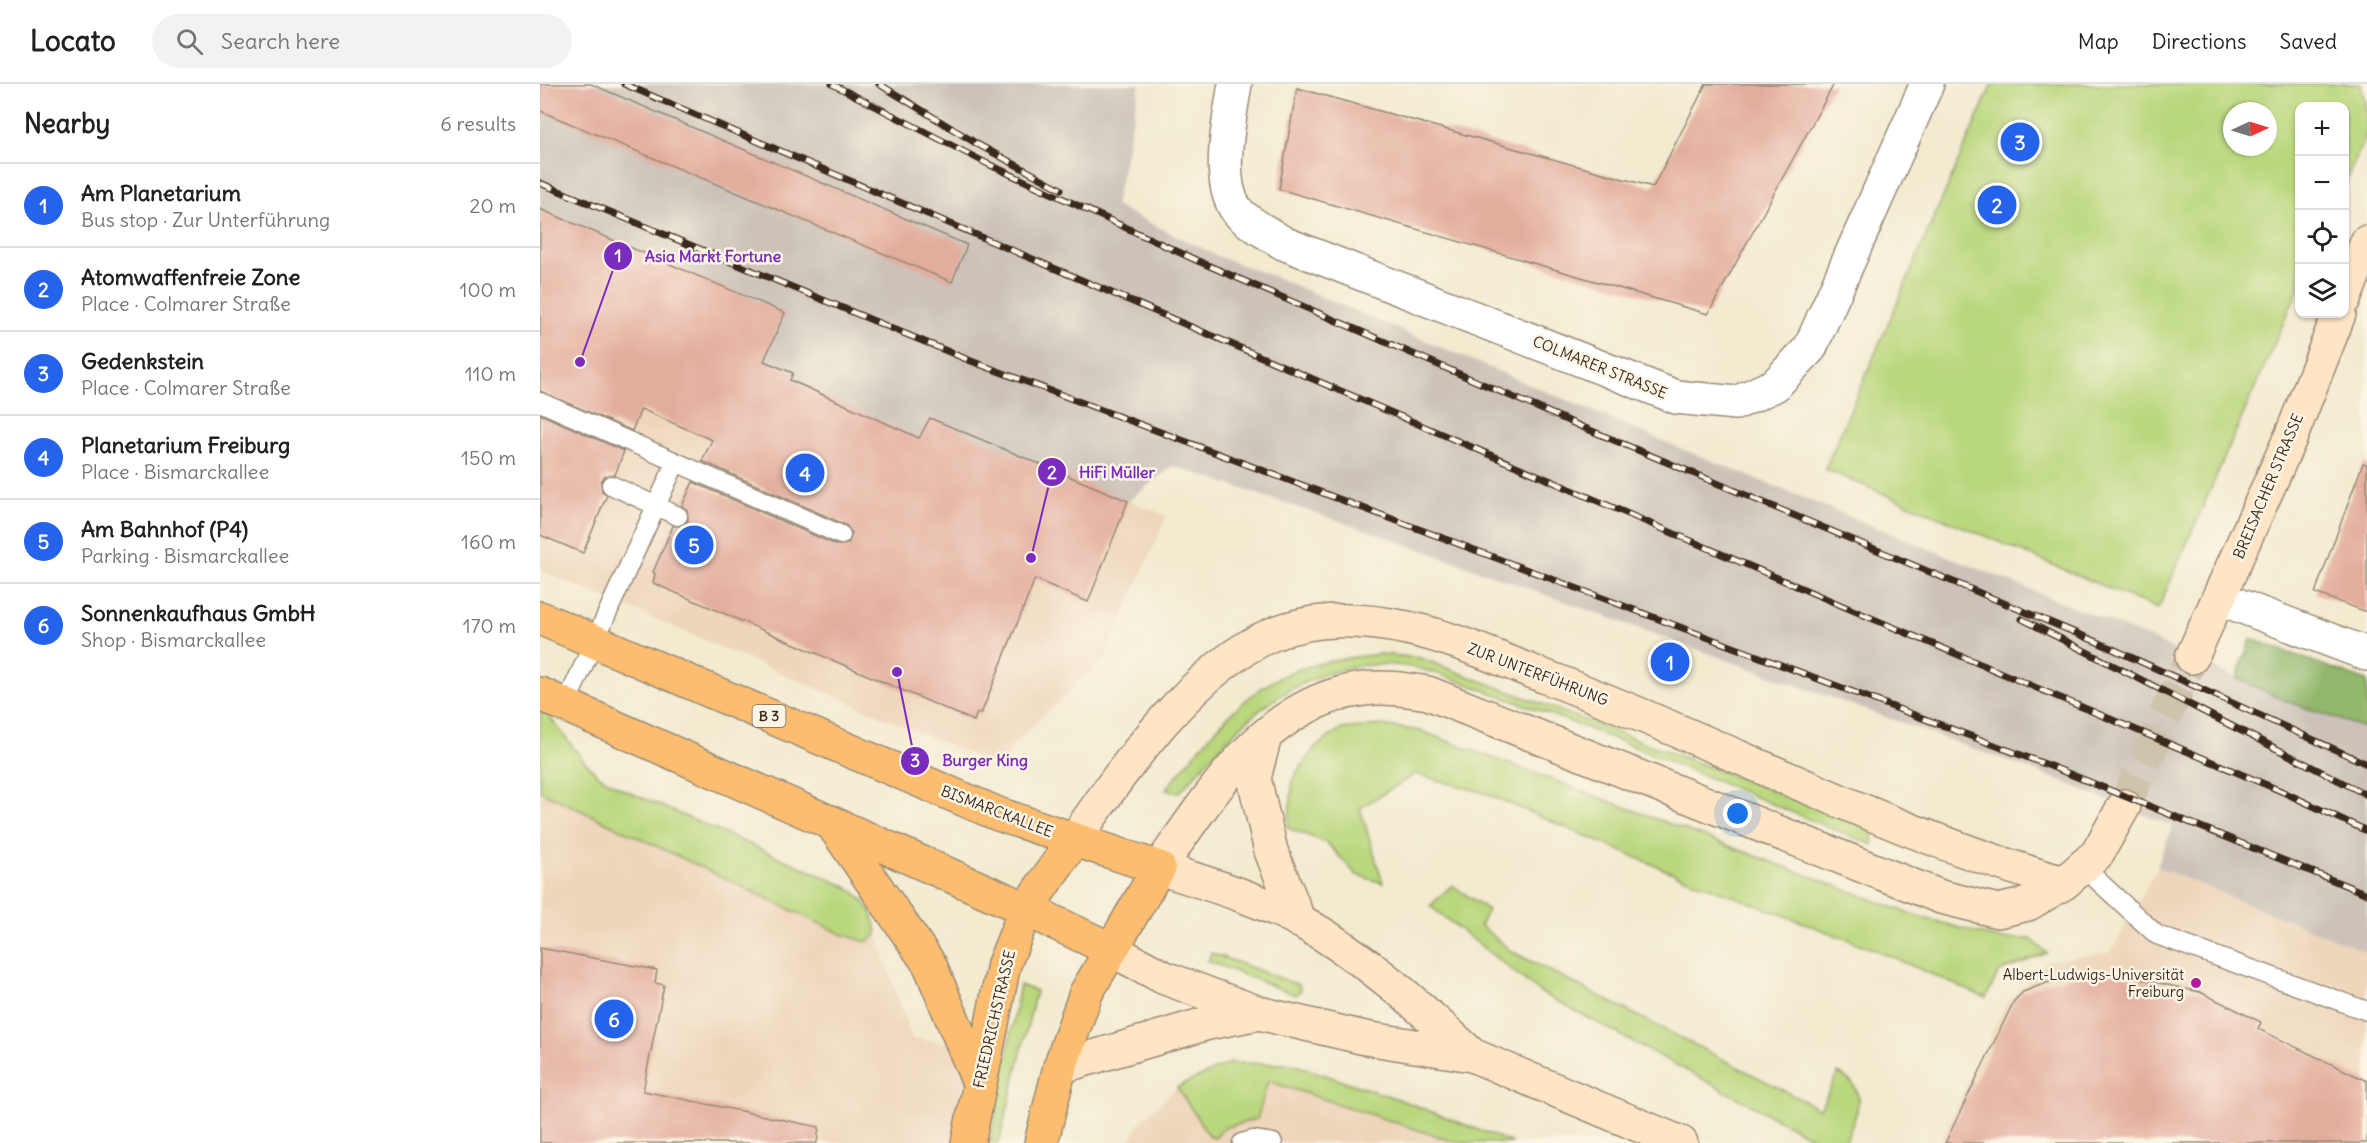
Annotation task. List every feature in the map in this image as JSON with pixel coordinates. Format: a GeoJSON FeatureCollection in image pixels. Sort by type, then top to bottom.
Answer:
{"type":"FeatureCollection","features":[{"type":"Feature","properties":{"kind":"main road"},"geometry":{"type":"LineString","coordinates":[[2349,287],[2367,242]]}},
{"type":"Feature","properties":{"kind":"main road","name":"BREISACHER STRASSE"},"geometry":{"type":"LineString","coordinates":[[2192,657],[2292,434],[2337,318]]}},
{"type":"Feature","properties":{"kind":"main road","name":"BISMARCKALLEE"},"geometry":{"type":"LineString","coordinates":[[540,618],[998,814],[1159,868]]}},
{"type":"Feature","properties":{"kind":"main road","name":"ZUR UNTERFÜHRUNG"},"geometry":{"type":"LineString","coordinates":[[1074,840],[1145,746],[1213,670],[1247,648],[1292,627],[1328,620],[1358,621],[1407,628],[1453,641],[1636,712],[1943,844],[2074,875]]}},
{"type":"Feature","properties":{"kind":"main road"},"geometry":{"type":"LineString","coordinates":[[1041,1143],[1060,1067],[1086,993],[1159,868],[1194,818],[1265,733],[1313,702],[1364,689],[1403,689],[1428,693],[1969,906],[1998,911],[2028,904],[2074,875],[2097,854],[2124,806]]}},
{"type":"Feature","properties":{"kind":"main road"},"geometry":{"type":"LineString","coordinates":[[553,700],[1026,909],[1166,978],[1259,1013],[1365,1038],[1472,1055],[1682,1143]]}},
{"type":"Feature","properties":{"kind":"main road"},"geometry":{"type":"LineString","coordinates":[[1265,733],[1254,777],[1271,850],[1299,921]]}},
{"type":"Feature","properties":{"kind":"main road"},"geometry":{"type":"LineString","coordinates":[[831,822],[930,965],[979,1083]]}},
{"type":"Feature","properties":{"kind":"main road","name":"FRIEDRICHSTRASSE"},"geometry":{"type":"LineString","coordinates":[[968,1143],[1004,964],[1026,909],[1074,840]]}},
{"type":"Feature","properties":{"kind":"main road"},"geometry":{"type":"LineString","coordinates":[[1159,868],[1220,888],[1299,921],[1373,967],[1412,999],[1472,1055]]}},
{"type":"Feature","properties":{"kind":"main road"},"geometry":{"type":"LineString","coordinates":[[1060,1067],[1208,1023],[1259,1013]]}},
{"type":"Feature","properties":{"kind":"street","name":"COLMARER STRASSE"},"geometry":{"type":"LineString","coordinates":[[1235,84],[1224,156],[1227,185],[1240,214],[1283,243],[1676,397],[1736,403],[1775,385],[1810,348],[1927,84]]}},
{"type":"Feature","properties":{"kind":"street"},"geometry":{"type":"LineString","coordinates":[[2219,598],[2367,654]]}},
{"type":"Feature","properties":{"kind":"lane"},"geometry":{"type":"LineString","coordinates":[[540,402],[841,536]]}},
{"type":"Feature","properties":{"kind":"lane"},"geometry":{"type":"LineString","coordinates":[[553,700],[595,641],[676,462]]}},
{"type":"Feature","properties":{"kind":"lane"},"geometry":{"type":"LineString","coordinates":[[611,485],[678,516]]}},
{"type":"Feature","properties":{"kind":"lane"},"geometry":{"type":"LineString","coordinates":[[2074,875],[2157,935],[2367,1011]]}},
{"type":"Feature","properties":{"kind":"lane"},"geometry":{"type":"LineString","coordinates":[[1242,1143],[1253,1140],[1273,1143]]}},
{"type":"Feature","properties":{"kind":"shaded area"},"geometry":{"type":"Polygon","coordinates":[[[540,84],[1140,84],[1115,206],[1220,257],[1275,277],[1675,446],[2145,636],[2236,678],[2251,639],[2367,681],[2367,952],[2157,867],[2172,826],[2038,772],[1372,532],[1173,466],[1128,501],[930,418],[919,438],[790,380],[792,373],[540,263],[540,84]]]}},
{"type":"Feature","properties":{"kind":"shaded area"},"geometry":{"type":"Polygon","coordinates":[[[540,263],[793,373],[790,380],[919,438],[930,418],[1167,516],[1105,658],[1013,745],[1002,768],[540,570],[540,263]]]}},
{"type":"Feature","properties":{"kind":"shaded area"},"geometry":{"type":"Polygon","coordinates":[[[540,791],[844,935],[867,942],[877,935],[912,1039],[1007,1047],[990,1143],[540,1143],[540,791]]]}},
{"type":"Feature","properties":{"kind":"shaded area","name":"Albert-Ludwigs-Universität Freiburg"},"geometry":{"type":"Polygon","coordinates":[[[2157,867],[2367,952],[2367,1143],[1939,1143],[2005,1006],[2047,961],[2111,952],[2157,867]]]}},
{"type":"Feature","properties":{"kind":"shaded area"},"geometry":{"type":"Polygon","coordinates":[[[1267,1081],[1461,1143],[1129,1143],[1140,1122],[1177,1087],[1209,1136],[1224,1128],[1257,1119],[1267,1081]]]}},
{"type":"Feature","properties":{"kind":"green space"},"geometry":{"type":"Polygon","coordinates":[[[1992,84],[2361,84],[2367,115],[2367,133],[2349,175],[2349,102],[2295,102],[2295,296],[2158,609],[1825,469],[1992,84]]]}},
{"type":"Feature","properties":{"kind":"green space"},"geometry":{"type":"Polygon","coordinates":[[[2251,639],[2367,681],[2367,729],[2284,700],[2236,678],[2251,639]]]}},
{"type":"Feature","properties":{"kind":"green space"},"geometry":{"type":"Polygon","coordinates":[[[1380,654],[1420,658],[1871,828],[1873,845],[1559,718],[1450,678],[1398,665],[1377,664],[1347,668],[1294,688],[1252,716],[1216,751],[1179,793],[1166,789],[1210,735],[1262,688],[1282,676],[1312,665],[1380,654]]]}},
{"type":"Feature","properties":{"kind":"green space"},"geometry":{"type":"Polygon","coordinates":[[[540,710],[548,715],[598,775],[622,789],[845,886],[858,895],[871,912],[877,935],[867,942],[844,935],[540,791],[540,710]]]}},
{"type":"Feature","properties":{"kind":"green space"},"geometry":{"type":"Polygon","coordinates":[[[1381,725],[1421,731],[1911,914],[1999,939],[2031,939],[2047,953],[1999,972],[1986,998],[1878,951],[1680,876],[1482,792],[1415,774],[1360,808],[1383,883],[1357,875],[1327,843],[1288,828],[1293,778],[1315,747],[1341,729],[1381,725]]]}},
{"type":"Feature","properties":{"kind":"green space"},"geometry":{"type":"Polygon","coordinates":[[[1452,885],[1488,910],[1480,925],[1511,951],[1820,1109],[1838,1073],[1855,1087],[1858,1096],[1856,1113],[1845,1143],[1822,1143],[1540,992],[1430,906],[1452,885]]]}},
{"type":"Feature","properties":{"kind":"green space"},"geometry":{"type":"Polygon","coordinates":[[[1211,953],[1299,985],[1301,990],[1296,995],[1208,961],[1211,953]]]}},
{"type":"Feature","properties":{"kind":"green space"},"geometry":{"type":"Polygon","coordinates":[[[1020,985],[1036,991],[999,1143],[990,1143],[1020,985]]]}},
{"type":"Feature","properties":{"kind":"green space"},"geometry":{"type":"Polygon","coordinates":[[[1230,1063],[1292,1064],[1398,1099],[1513,1143],[1458,1143],[1268,1081],[1257,1119],[1224,1128],[1215,1138],[1209,1136],[1177,1087],[1230,1063]]]}},
{"type":"Feature","properties":{"kind":"building"},"geometry":{"type":"Polygon","coordinates":[[[540,84],[591,84],[967,245],[952,282],[540,111],[540,84]]]}},
{"type":"Feature","properties":{"kind":"building"},"geometry":{"type":"Polygon","coordinates":[[[1706,84],[1834,84],[1708,314],[1279,189],[1297,88],[1653,187],[1706,84]]]}},
{"type":"Feature","properties":{"kind":"building"},"geometry":{"type":"Polygon","coordinates":[[[540,209],[785,313],[764,361],[793,373],[790,380],[919,438],[930,418],[1128,501],[1088,602],[1035,579],[981,714],[977,713],[974,721],[653,583],[655,574],[653,572],[673,526],[684,525],[688,520],[687,510],[682,506],[693,482],[836,545],[848,544],[852,533],[846,525],[702,461],[712,440],[641,409],[632,431],[540,391],[540,209]]]}},
{"type":"Feature","properties":{"kind":"building"},"geometry":{"type":"Polygon","coordinates":[[[540,414],[624,451],[615,475],[605,476],[601,481],[602,491],[607,495],[583,553],[540,535],[540,414]]]}},
{"type":"Feature","properties":{"kind":"building"},"geometry":{"type":"Polygon","coordinates":[[[2363,463],[2367,464],[2367,612],[2315,593],[2363,463]]]}},
{"type":"Feature","properties":{"kind":"building"},"geometry":{"type":"Polygon","coordinates":[[[540,948],[657,970],[655,983],[664,985],[643,1091],[819,1127],[817,1143],[540,1143],[540,948]]]}},
{"type":"Feature","properties":{"kind":"building","name":"Albert-Ludwigs-Universität Freiburg"},"geometry":{"type":"Polygon","coordinates":[[[2078,975],[2121,975],[2200,992],[2261,1022],[2258,1029],[2367,1081],[2367,1143],[1945,1143],[2014,1001],[2023,992],[2046,983],[2078,975]]]}},
{"type":"Feature","properties":{"kind":"tunnel"},"geometry":{"type":"LineString","coordinates":[[2124,806],[2192,657]]}},
{"type":"Feature","properties":{"kind":"railway"},"geometry":{"type":"LineString","coordinates":[[624,84],[2281,791],[2367,831]]}},
{"type":"Feature","properties":{"kind":"railway"},"geometry":{"type":"LineString","coordinates":[[832,84],[988,164],[1198,261],[1580,426],[2095,641],[2367,764]]}},
{"type":"Feature","properties":{"kind":"railway"},"geometry":{"type":"LineString","coordinates":[[879,84],[979,145],[1061,189]]}},
{"type":"Feature","properties":{"kind":"railway"},"geometry":{"type":"LineString","coordinates":[[540,183],[971,361],[2045,764],[2367,894]]}},
{"type":"Feature","properties":{"kind":"railway"},"geometry":{"type":"LineString","coordinates":[[2022,619],[2367,795]]}},
{"type":"Feature","properties":{"kind":"place","name":"Gedenkstein"},"geometry":{"type":"Point","coordinates":[2020,142]}},
{"type":"Feature","properties":{"kind":"place","name":"Atomwaffenfreie Zone"},"geometry":{"type":"Point","coordinates":[1997,205]}},
{"type":"Feature","properties":{"kind":"place","name":"Asia Markt Fortune"},"geometry":{"type":"Point","coordinates":[580,362]}},
{"type":"Feature","properties":{"kind":"place","name":"Planetarium Freiburg"},"geometry":{"type":"Point","coordinates":[805,473]}},
{"type":"Feature","properties":{"kind":"place","name":"Am Bahnhof (P4)"},"geometry":{"type":"Point","coordinates":[694,545]}},
{"type":"Feature","properties":{"kind":"place","name":"HiFi Müller"},"geometry":{"type":"Point","coordinates":[1031,558]}},
{"type":"Feature","properties":{"kind":"place","name":"Am Planetarium"},"geometry":{"type":"Point","coordinates":[1670,662]}},
{"type":"Feature","properties":{"kind":"place","name":"Burger King"},"geometry":{"type":"Point","coordinates":[897,672]}},
{"type":"Feature","properties":{"kind":"place","name":"Albert-Ludwigs-Universität Freiburg"},"geometry":{"type":"Point","coordinates":[2196,983]}},
{"type":"Feature","properties":{"kind":"place","name":"Sonnenkaufhaus GmbH"},"geometry":{"type":"Point","coordinates":[614,1019]}}]}
